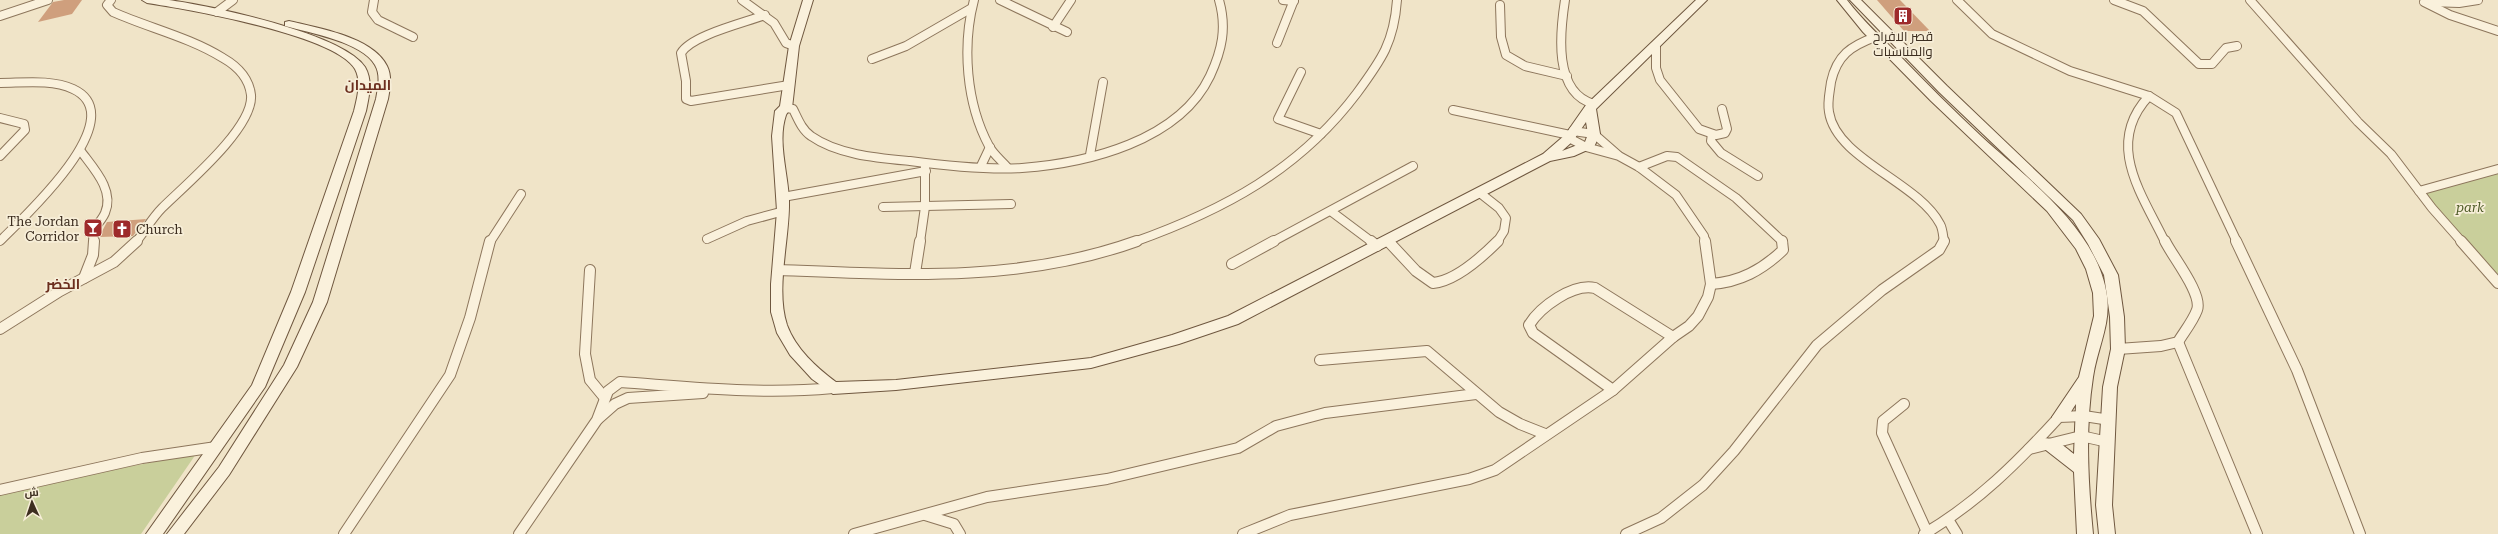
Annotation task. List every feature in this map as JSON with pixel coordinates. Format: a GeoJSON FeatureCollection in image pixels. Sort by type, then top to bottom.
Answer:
{"type":"FeatureCollection","features":[{"type":"Feature","properties":{"kind":"main road"},"geometry":{"type":"LineString","coordinates":[[147,0],[225,6],[344,54],[358,66],[364,77],[366,86],[360,111],[290,311],[258,386],[154,534]]}},
{"type":"Feature","properties":{"kind":"main road"},"geometry":{"type":"LineString","coordinates":[[175,534],[224,471],[290,367],[298,344],[320,302],[382,99],[384,83],[381,65],[372,54],[340,38],[225,6],[190,0]]}},
{"type":"Feature","properties":{"kind":"main road"},"geometry":{"type":"LineString","coordinates":[[808,0],[794,46],[786,108],[781,111],[777,144],[784,211],[777,311],[789,345],[815,374],[833,388],[896,384],[1091,363],[1115,357],[1233,320],[1547,157],[1571,134],[1592,106],[1656,46],[1702,0]]}},
{"type":"Feature","properties":{"kind":"main road"},"geometry":{"type":"LineString","coordinates":[[1842,0],[1875,38],[1956,119],[2040,195],[2078,243],[2088,261],[2100,294],[2098,338],[2086,376],[2084,416],[2081,436],[2080,469],[2085,534]]}},
{"type":"Feature","properties":{"kind":"main road"},"geometry":{"type":"LineString","coordinates":[[1855,0],[1943,89],[2077,217],[2094,242],[2111,276],[2117,317],[2118,349],[2112,370],[2104,505],[2107,534]]}},
{"type":"Feature","properties":{"kind":"main road"},"geometry":{"type":"LineString","coordinates":[[1547,157],[1570,154],[1586,147],[1592,141],[1594,134],[1592,106]]}},
{"type":"Feature","properties":{"kind":"main road"},"geometry":{"type":"LineString","coordinates":[[2040,195],[2054,194]]}},
{"type":"Feature","properties":{"kind":"main road"},"geometry":{"type":"LineString","coordinates":[[2059,418],[2086,376]]}},
{"type":"Feature","properties":{"kind":"main road"},"geometry":{"type":"LineString","coordinates":[[2047,443],[2061,452],[2080,469]]}},
{"type":"Feature","properties":{"kind":"main road"},"geometry":{"type":"LineString","coordinates":[[216,447],[241,444]]}},
{"type":"Feature","properties":{"kind":"street"},"geometry":{"type":"LineString","coordinates":[[0,16],[48,0]]}},
{"type":"Feature","properties":{"kind":"street"},"geometry":{"type":"LineString","coordinates":[[0,329],[84,278],[110,265],[130,250],[159,211],[189,184],[237,130],[245,120],[252,100],[249,83],[230,64],[194,44],[113,12],[107,5],[111,0]]}},
{"type":"Feature","properties":{"kind":"street"},"geometry":{"type":"LineString","coordinates":[[374,0],[372,12],[378,20],[413,37]]}},
{"type":"Feature","properties":{"kind":"street"},"geometry":{"type":"LineString","coordinates":[[742,0],[765,15],[774,23],[786,43],[794,46]]}},
{"type":"Feature","properties":{"kind":"street"},"geometry":{"type":"LineString","coordinates":[[974,0],[970,9],[967,62],[976,110],[990,147],[1007,167]]}},
{"type":"Feature","properties":{"kind":"street"},"geometry":{"type":"LineString","coordinates":[[1000,0],[1067,32]]}},
{"type":"Feature","properties":{"kind":"street"},"geometry":{"type":"LineString","coordinates":[[1053,26],[1071,0]]}},
{"type":"Feature","properties":{"kind":"street"},"geometry":{"type":"LineString","coordinates":[[783,197],[925,167],[1037,166],[1090,155],[1142,138],[1167,124],[1184,111],[1202,91],[1213,72],[1225,36],[1223,13],[1219,0]]}},
{"type":"Feature","properties":{"kind":"street"},"geometry":{"type":"LineString","coordinates":[[1277,43],[1294,1],[1283,0]]}},
{"type":"Feature","properties":{"kind":"street"},"geometry":{"type":"LineString","coordinates":[[780,270],[978,274],[1018,270],[1056,263],[1168,230],[1272,176],[1298,156],[1344,112],[1378,62],[1392,36],[1397,0]]}},
{"type":"Feature","properties":{"kind":"street"},"geometry":{"type":"LineString","coordinates":[[1565,0],[1560,40],[1560,58],[1572,89],[1585,102],[1592,106]]}},
{"type":"Feature","properties":{"kind":"street"},"geometry":{"type":"LineString","coordinates":[[1957,0],[1992,34],[2042,59],[2149,96],[2169,107],[2176,113],[2297,370],[2360,534]]}},
{"type":"Feature","properties":{"kind":"street"},"geometry":{"type":"LineString","coordinates":[[2114,0],[2143,11],[2198,64],[2212,64],[2226,48],[2237,46]]}},
{"type":"Feature","properties":{"kind":"street"},"geometry":{"type":"LineString","coordinates":[[2250,0],[2358,122],[2391,154],[2419,191],[2498,283]]}},
{"type":"Feature","properties":{"kind":"street"},"geometry":{"type":"LineString","coordinates":[[2423,1],[2459,3],[2478,0]]}},
{"type":"Feature","properties":{"kind":"street"},"geometry":{"type":"LineString","coordinates":[[2423,1],[2450,15],[2498,31]]}},
{"type":"Feature","properties":{"kind":"street"},"geometry":{"type":"LineString","coordinates":[[1500,5],[1503,48],[1506,55],[1517,63],[1567,76]]}},
{"type":"Feature","properties":{"kind":"street"},"geometry":{"type":"LineString","coordinates":[[872,59],[906,46],[970,9]]}},
{"type":"Feature","properties":{"kind":"street"},"geometry":{"type":"LineString","coordinates":[[765,15],[696,40],[684,48],[681,54],[686,81],[686,99],[691,101],[789,85]]}},
{"type":"Feature","properties":{"kind":"street"},"geometry":{"type":"LineString","coordinates":[[1626,534],[1661,518],[1703,484],[1734,451],[1817,344],[1882,290],[1939,250],[1944,243],[1942,227],[1927,208],[1904,187],[1849,146],[1834,128],[1829,115],[1828,103],[1834,70],[1841,55],[1855,44],[1875,38]]}},
{"type":"Feature","properties":{"kind":"street"},"geometry":{"type":"LineString","coordinates":[[1656,46],[1656,68],[1660,80],[1699,129],[1712,134],[1725,133],[1726,129],[1722,109]]}},
{"type":"Feature","properties":{"kind":"street"},"geometry":{"type":"LineString","coordinates":[[1301,72],[1278,119],[1321,134]]}},
{"type":"Feature","properties":{"kind":"street"},"geometry":{"type":"LineString","coordinates":[[1090,155],[1104,82]]}},
{"type":"Feature","properties":{"kind":"street"},"geometry":{"type":"LineString","coordinates":[[0,83],[62,86],[81,94],[88,103],[91,127],[80,150],[49,188],[0,241]]}},
{"type":"Feature","properties":{"kind":"street"},"geometry":{"type":"LineString","coordinates":[[2118,349],[2161,346],[2178,342],[2197,310],[2198,303],[2145,202],[2128,163],[2126,151],[2135,115],[2140,104],[2149,96]]}},
{"type":"Feature","properties":{"kind":"street"},"geometry":{"type":"LineString","coordinates":[[786,108],[794,109],[806,132],[826,144],[870,156],[925,167]]}},
{"type":"Feature","properties":{"kind":"street"},"geometry":{"type":"LineString","coordinates":[[1453,110],[1571,134],[1594,134],[1619,156]]}},
{"type":"Feature","properties":{"kind":"street"},"geometry":{"type":"LineString","coordinates":[[0,118],[18,121],[24,124],[25,130],[0,156]]}},
{"type":"Feature","properties":{"kind":"street"},"geometry":{"type":"LineString","coordinates":[[1243,534],[1290,515],[1484,476],[1513,459],[1545,434],[1612,390],[1698,316],[1711,284],[1704,236],[1692,216],[1676,195],[1640,167],[1619,156],[1586,147],[1571,134]]}},
{"type":"Feature","properties":{"kind":"street"},"geometry":{"type":"LineString","coordinates":[[1712,134],[1711,141],[1721,153],[1758,176]]}},
{"type":"Feature","properties":{"kind":"street"},"geometry":{"type":"LineString","coordinates":[[981,166],[990,147]]}},
{"type":"Feature","properties":{"kind":"street"},"geometry":{"type":"LineString","coordinates":[[80,150],[101,180],[110,198],[105,214],[92,231],[95,243],[94,254],[84,278]]}},
{"type":"Feature","properties":{"kind":"street"},"geometry":{"type":"LineString","coordinates":[[1640,167],[1667,156],[1677,157],[1736,198],[1782,240],[1784,245],[1783,250],[1749,276],[1731,282],[1711,284]]}},
{"type":"Feature","properties":{"kind":"street"},"geometry":{"type":"LineString","coordinates":[[1232,264],[1332,212],[1413,166]]}},
{"type":"Feature","properties":{"kind":"street"},"geometry":{"type":"LineString","coordinates":[[915,273],[925,207],[925,167]]}},
{"type":"Feature","properties":{"kind":"street"},"geometry":{"type":"LineString","coordinates":[[2419,191],[2497,170]]}},
{"type":"Feature","properties":{"kind":"street"},"geometry":{"type":"LineString","coordinates":[[1332,212],[1382,243],[1433,283],[1440,283],[1466,268],[1501,238],[1506,229],[1507,219],[1503,212],[1480,193]]}},
{"type":"Feature","properties":{"kind":"street"},"geometry":{"type":"LineString","coordinates":[[344,534],[424,417],[450,374],[470,318],[491,238],[521,194]]}},
{"type":"Feature","properties":{"kind":"street"},"geometry":{"type":"LineString","coordinates":[[883,207],[1011,204]]}},
{"type":"Feature","properties":{"kind":"street"},"geometry":{"type":"LineString","coordinates":[[707,239],[747,221],[784,211]]}},
{"type":"Feature","properties":{"kind":"street"},"geometry":{"type":"LineString","coordinates":[[590,270],[585,354],[590,380],[604,397]]}},
{"type":"Feature","properties":{"kind":"street"},"geometry":{"type":"LineString","coordinates":[[1612,390],[1533,333],[1529,325],[1533,318],[1577,287],[1588,285],[1673,337]]}},
{"type":"Feature","properties":{"kind":"street"},"geometry":{"type":"LineString","coordinates":[[2178,342],[2257,534]]}},
{"type":"Feature","properties":{"kind":"street"},"geometry":{"type":"LineString","coordinates":[[1320,360],[1427,351],[1476,394],[1507,417],[1545,434]]}},
{"type":"Feature","properties":{"kind":"street"},"geometry":{"type":"LineString","coordinates":[[597,420],[604,397],[614,386],[626,381],[740,391]]}},
{"type":"Feature","properties":{"kind":"street"},"geometry":{"type":"LineString","coordinates":[[520,534],[597,420],[615,404],[633,397],[740,391],[801,391],[833,388]]}},
{"type":"Feature","properties":{"kind":"street"},"geometry":{"type":"LineString","coordinates":[[854,534],[987,497],[1107,479],[1238,448],[1276,426],[1325,413],[1476,394]]}},
{"type":"Feature","properties":{"kind":"street"},"geometry":{"type":"LineString","coordinates":[[1904,404],[1883,421],[1882,433],[1925,533],[1949,521],[2000,478],[2059,418],[2084,416],[2110,420]]}},
{"type":"Feature","properties":{"kind":"street"},"geometry":{"type":"LineString","coordinates":[[2027,449],[2081,436],[2108,442]]}},
{"type":"Feature","properties":{"kind":"street"},"geometry":{"type":"LineString","coordinates":[[0,490],[142,458],[216,447]]}},
{"type":"Feature","properties":{"kind":"street"},"geometry":{"type":"LineString","coordinates":[[924,515],[954,524],[960,534]]}},
{"type":"Feature","properties":{"kind":"street"},"geometry":{"type":"LineString","coordinates":[[1949,521],[1957,534]]}},
{"type":"Feature","properties":{"kind":"green space","name":"park"},"geometry":{"type":"Polygon","coordinates":[[[2498,173],[2498,283],[2419,191],[2498,173]]]}},
{"type":"Feature","properties":{"kind":"green space"},"geometry":{"type":"Polygon","coordinates":[[[196,454],[141,534],[0,534],[0,491],[196,454]]]}},
{"type":"Feature","properties":{"kind":"building"},"geometry":{"type":"Polygon","coordinates":[[[64,0],[82,0],[72,14],[38,22],[53,2],[64,0]]]}},
{"type":"Feature","properties":{"kind":"building","name":"قصر الافراح والمناسبات"},"geometry":{"type":"Polygon","coordinates":[[[1877,0],[1900,0],[1930,31],[1904,31],[1877,0]]]}},
{"type":"Feature","properties":{"kind":"building","name":"Church"},"geometry":{"type":"Polygon","coordinates":[[[146,219],[133,236],[99,237],[107,222],[146,219]]]}},
{"type":"Feature","properties":{"kind":"place","name":"قصر الافراح والمناسبات"},"geometry":{"type":"Point","coordinates":[1903,16]}},
{"type":"Feature","properties":{"kind":"place","name":"The Jordan Corridor"},"geometry":{"type":"Point","coordinates":[93,228]}},
{"type":"Feature","properties":{"kind":"place","name":"Church"},"geometry":{"type":"Point","coordinates":[122,229]}},
{"type":"Feature","properties":{"kind":"district","name":"الميدان"},"geometry":{"type":"Point","coordinates":[368,85]}},
{"type":"Feature","properties":{"kind":"district","name":"الخضر"},"geometry":{"type":"Point","coordinates":[63,284]}}]}
